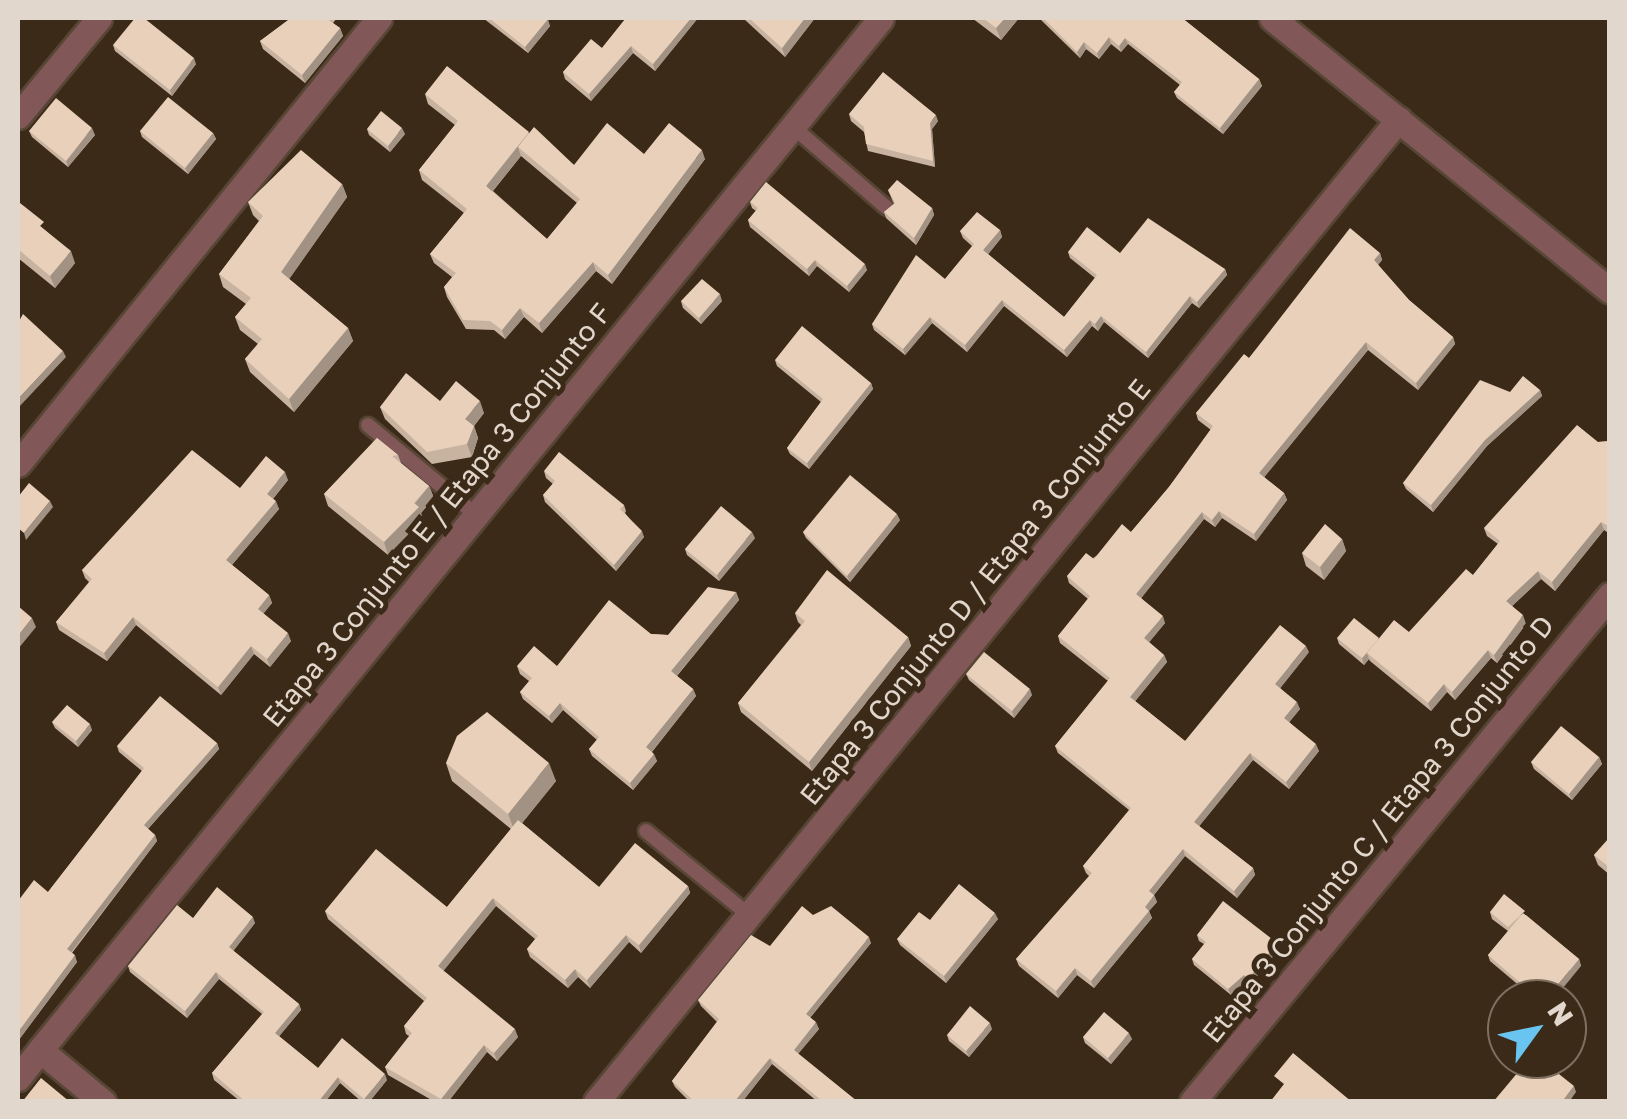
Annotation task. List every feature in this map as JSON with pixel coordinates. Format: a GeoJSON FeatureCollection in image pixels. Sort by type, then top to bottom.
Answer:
{"type":"FeatureCollection","features":[{"type":"Feature","properties":{"kind":"street"},"geometry":{"type":"LineString","coordinates":[[18,116],[99,18]]}},
{"type":"Feature","properties":{"kind":"street"},"geometry":{"type":"LineString","coordinates":[[18,464],[379,18]]}},
{"type":"Feature","properties":{"kind":"street","name":"Etapa 3 Conjunto E / Etapa 3 Conjunto F"},"geometry":{"type":"LineString","coordinates":[[18,1078],[880,18]]}},
{"type":"Feature","properties":{"kind":"street"},"geometry":{"type":"LineString","coordinates":[[1272,18],[1610,291]]}},
{"type":"Feature","properties":{"kind":"street","name":"Etapa 3 Conjunto D / Etapa 3 Conjunto E"},"geometry":{"type":"LineString","coordinates":[[596,1102],[1399,120]]}},
{"type":"Feature","properties":{"kind":"street","name":"Etapa 3 Conjunto C / Etapa 3 Conjunto D"},"geometry":{"type":"LineString","coordinates":[[1192,1102],[1610,596]]}},
{"type":"Feature","properties":{"kind":"street"},"geometry":{"type":"LineString","coordinates":[[40,1050],[103,1102]]}},
{"type":"Feature","properties":{"kind":"lane"},"geometry":{"type":"LineString","coordinates":[[792,126],[887,208]]}},
{"type":"Feature","properties":{"kind":"lane"},"geometry":{"type":"LineString","coordinates":[[368,425],[476,515]]}},
{"type":"Feature","properties":{"kind":"lane"},"geometry":{"type":"LineString","coordinates":[[646,831],[750,916]]}},
{"type":"Feature","properties":{"kind":"building"},"geometry":{"type":"Polygon","coordinates":[[[135,18],[144,18],[194,58],[170,90],[113,45],[135,18]]]}},
{"type":"Feature","properties":{"kind":"building"},"geometry":{"type":"Polygon","coordinates":[[[291,18],[328,18],[340,28],[302,75],[260,41],[291,18]]]}},
{"type":"Feature","properties":{"kind":"building"},"geometry":{"type":"Polygon","coordinates":[[[489,18],[546,18],[548,19],[525,47],[489,18]]]}},
{"type":"Feature","properties":{"kind":"building"},"geometry":{"type":"Polygon","coordinates":[[[626,18],[691,18],[653,64],[631,46],[589,94],[563,72],[591,39],[602,48],[626,18]]]}},
{"type":"Feature","properties":{"kind":"building"},"geometry":{"type":"Polygon","coordinates":[[[749,18],[805,18],[782,48],[749,18]]]}},
{"type":"Feature","properties":{"kind":"building"},"geometry":{"type":"Polygon","coordinates":[[[983,18],[1005,18],[996,28],[983,18]]]}},
{"type":"Feature","properties":{"kind":"building"},"geometry":{"type":"Polygon","coordinates":[[[1043,18],[1182,18],[1259,79],[1220,128],[1174,92],[1182,82],[1125,38],[1119,46],[1109,37],[1097,53],[1084,42],[1077,52],[1043,18]]]}},
{"type":"Feature","properties":{"kind":"building"},"geometry":{"type":"Polygon","coordinates":[[[447,66],[529,132],[486,186],[547,239],[580,199],[518,147],[534,127],[574,165],[607,123],[644,154],[669,123],[702,150],[608,275],[593,262],[539,323],[520,308],[502,330],[490,321],[463,320],[444,287],[456,273],[430,254],[467,209],[419,170],[458,121],[425,94],[447,66]]]}},
{"type":"Feature","properties":{"kind":"building"},"geometry":{"type":"Polygon","coordinates":[[[883,72],[936,115],[930,123],[933,161],[866,144],[864,127],[849,114],[883,72]]]}},
{"type":"Feature","properties":{"kind":"building"},"geometry":{"type":"Polygon","coordinates":[[[168,97],[213,133],[185,168],[140,131],[168,97]]]}},
{"type":"Feature","properties":{"kind":"building"},"geometry":{"type":"Polygon","coordinates":[[[56,98],[92,128],[66,161],[29,131],[56,98]]]}},
{"type":"Feature","properties":{"kind":"building"},"geometry":{"type":"Polygon","coordinates":[[[381,111],[402,128],[388,146],[367,129],[381,111]]]}},
{"type":"Feature","properties":{"kind":"building"},"geometry":{"type":"Polygon","coordinates":[[[301,150],[342,184],[281,272],[348,328],[289,399],[245,359],[262,339],[235,317],[251,298],[219,274],[263,216],[248,202],[301,150]]]}},
{"type":"Feature","properties":{"kind":"building"},"geometry":{"type":"Polygon","coordinates":[[[897,180],[932,208],[914,238],[884,212],[895,203],[888,190],[897,180]]]}},
{"type":"Feature","properties":{"kind":"building"},"geometry":{"type":"Polygon","coordinates":[[[766,182],[865,264],[847,286],[815,260],[807,269],[748,220],[758,208],[750,202],[766,182]]]}},
{"type":"Feature","properties":{"kind":"building"},"geometry":{"type":"Polygon","coordinates":[[[20,203],[44,222],[40,226],[71,251],[50,276],[18,249],[20,203]]]}},
{"type":"Feature","properties":{"kind":"building"},"geometry":{"type":"Polygon","coordinates":[[[977,212],[1000,230],[983,250],[1064,317],[1097,275],[1068,252],[1087,227],[1120,253],[1148,218],[1225,269],[1197,302],[1190,296],[1146,352],[1101,316],[1095,324],[1090,320],[1064,350],[1002,300],[965,345],[930,317],[903,349],[872,324],[916,255],[945,279],[974,244],[960,231],[977,212]]]}},
{"type":"Feature","properties":{"kind":"building"},"geometry":{"type":"Polygon","coordinates":[[[1350,228],[1380,253],[1374,260],[1409,300],[1453,337],[1416,383],[1366,342],[1259,473],[1284,493],[1254,534],[1219,511],[1212,520],[1202,512],[1136,594],[1163,616],[1144,638],[1164,655],[1130,697],[1185,741],[1280,625],[1306,646],[1275,684],[1297,702],[1284,718],[1316,744],[1286,782],[1250,753],[1194,822],[1253,868],[1234,891],[1183,849],[1149,891],[1154,895],[1145,907],[1149,911],[1091,981],[1075,968],[1056,991],[1016,959],[1092,873],[1083,866],[1131,808],[1055,746],[1110,678],[1058,636],[1090,596],[1067,576],[1086,553],[1094,559],[1122,524],[1131,532],[1169,487],[1213,426],[1196,413],[1244,354],[1249,358],[1350,228]]]}},
{"type":"Feature","properties":{"kind":"building"},"geometry":{"type":"Polygon","coordinates":[[[702,279],[720,294],[699,318],[681,301],[702,279]]]}},
{"type":"Feature","properties":{"kind":"building"},"geometry":{"type":"Polygon","coordinates":[[[23,314],[63,351],[18,399],[18,323],[23,314]]]}},
{"type":"Feature","properties":{"kind":"building"},"geometry":{"type":"Polygon","coordinates":[[[802,326],[871,383],[807,463],[787,448],[823,399],[775,360],[802,326]]]}},
{"type":"Feature","properties":{"kind":"building"},"geometry":{"type":"Polygon","coordinates":[[[406,373],[440,401],[456,381],[480,401],[465,419],[474,426],[467,444],[427,452],[380,407],[406,373]]]}},
{"type":"Feature","properties":{"kind":"building"},"geometry":{"type":"Polygon","coordinates":[[[1523,376],[1540,390],[1485,440],[1431,505],[1403,483],[1480,380],[1510,392],[1523,376]]]}},
{"type":"Feature","properties":{"kind":"building"},"geometry":{"type":"Polygon","coordinates":[[[1577,425],[1598,442],[1610,441],[1610,527],[1601,522],[1552,582],[1538,571],[1506,601],[1523,615],[1494,655],[1488,650],[1452,692],[1444,684],[1428,703],[1367,653],[1394,620],[1409,632],[1466,569],[1473,575],[1500,541],[1484,528],[1577,425]]]}},
{"type":"Feature","properties":{"kind":"building"},"geometry":{"type":"Polygon","coordinates":[[[377,438],[398,455],[392,456],[429,486],[414,503],[419,507],[384,542],[324,494],[377,438]]]}},
{"type":"Feature","properties":{"kind":"building"},"geometry":{"type":"Polygon","coordinates":[[[192,450],[240,488],[266,456],[285,472],[267,494],[276,501],[226,560],[269,595],[258,609],[288,633],[267,659],[251,646],[218,687],[133,617],[104,653],[56,622],[92,579],[82,570],[192,450]]]}},
{"type":"Feature","properties":{"kind":"building"},"geometry":{"type":"Polygon","coordinates":[[[559,452],[624,505],[620,509],[642,531],[614,565],[543,495],[555,481],[544,471],[559,452]]]}},
{"type":"Feature","properties":{"kind":"building"},"geometry":{"type":"Polygon","coordinates":[[[850,475],[897,514],[847,576],[803,532],[850,475]]]}},
{"type":"Feature","properties":{"kind":"building"},"geometry":{"type":"Polygon","coordinates":[[[29,483],[50,501],[24,533],[18,528],[18,497],[29,483]]]}},
{"type":"Feature","properties":{"kind":"building"},"geometry":{"type":"Polygon","coordinates":[[[721,506],[752,532],[717,575],[685,549],[721,506]]]}},
{"type":"Feature","properties":{"kind":"building"},"geometry":{"type":"Polygon","coordinates":[[[1325,524],[1342,539],[1320,567],[1302,553],[1325,524]]]}},
{"type":"Feature","properties":{"kind":"building"},"geometry":{"type":"Polygon","coordinates":[[[827,570],[908,637],[809,762],[738,703],[805,621],[795,613],[827,570]]]}},
{"type":"Feature","properties":{"kind":"building"},"geometry":{"type":"Polygon","coordinates":[[[708,587],[736,592],[671,671],[693,689],[646,747],[654,754],[630,783],[589,749],[599,737],[560,703],[549,716],[520,692],[532,678],[517,666],[534,646],[557,666],[609,600],[651,634],[668,635],[708,587]]]}},
{"type":"Feature","properties":{"kind":"building"},"geometry":{"type":"Polygon","coordinates":[[[18,606],[32,618],[18,636],[18,606]]]}},
{"type":"Feature","properties":{"kind":"building"},"geometry":{"type":"Polygon","coordinates":[[[1354,618],[1379,638],[1362,658],[1337,638],[1354,618]]]}},
{"type":"Feature","properties":{"kind":"building"},"geometry":{"type":"Polygon","coordinates":[[[984,652],[1030,689],[1012,711],[966,674],[984,652]]]}},
{"type":"Feature","properties":{"kind":"building"},"geometry":{"type":"Polygon","coordinates":[[[160,696],[217,743],[144,825],[155,835],[67,949],[75,955],[18,1032],[18,901],[34,880],[48,892],[144,768],[117,746],[160,696]]]}},
{"type":"Feature","properties":{"kind":"building"},"geometry":{"type":"Polygon","coordinates":[[[67,705],[90,724],[76,741],[52,722],[67,705]]]}},
{"type":"Feature","properties":{"kind":"building"},"geometry":{"type":"Polygon","coordinates":[[[487,712],[549,763],[508,814],[446,763],[457,736],[487,712]]]}},
{"type":"Feature","properties":{"kind":"building"},"geometry":{"type":"Polygon","coordinates":[[[1561,726],[1599,757],[1569,794],[1531,762],[1561,726]]]}},
{"type":"Feature","properties":{"kind":"building"},"geometry":{"type":"Polygon","coordinates":[[[518,820],[599,887],[635,843],[688,886],[639,945],[626,935],[587,980],[575,969],[565,980],[527,949],[538,936],[493,898],[438,966],[515,1029],[494,1053],[484,1045],[441,1099],[385,1067],[412,1033],[404,1026],[427,998],[325,911],[376,849],[447,907],[518,820]]]}},
{"type":"Feature","properties":{"kind":"building"},"geometry":{"type":"Polygon","coordinates":[[[1610,837],[1610,868],[1594,855],[1610,837]]]}},
{"type":"Feature","properties":{"kind":"building"},"geometry":{"type":"Polygon","coordinates":[[[959,884],[995,913],[944,976],[897,939],[919,912],[930,920],[959,884]]]}},
{"type":"Feature","properties":{"kind":"building"},"geometry":{"type":"Polygon","coordinates":[[[217,887],[253,917],[229,947],[299,1004],[275,1033],[318,1068],[342,1038],[385,1074],[364,1099],[338,1077],[318,1102],[246,1102],[212,1073],[264,1012],[216,972],[185,1011],[128,966],[177,905],[193,918],[217,887]]]}},
{"type":"Feature","properties":{"kind":"building"},"geometry":{"type":"Polygon","coordinates":[[[1504,894],[1525,911],[1508,927],[1490,912],[1504,894]]]}},
{"type":"Feature","properties":{"kind":"building"},"geometry":{"type":"Polygon","coordinates":[[[1223,901],[1277,943],[1249,978],[1244,975],[1228,989],[1192,959],[1206,942],[1197,935],[1223,901]]]}},
{"type":"Feature","properties":{"kind":"building"},"geometry":{"type":"Polygon","coordinates":[[[802,906],[813,915],[831,906],[869,937],[806,1014],[816,1022],[794,1050],[858,1102],[820,1102],[770,1058],[734,1102],[695,1102],[672,1081],[719,1019],[698,1000],[751,935],[770,946],[802,906]]]}},
{"type":"Feature","properties":{"kind":"building"},"geometry":{"type":"Polygon","coordinates":[[[1523,913],[1579,959],[1562,979],[1516,979],[1488,955],[1523,913]]]}},
{"type":"Feature","properties":{"kind":"building"},"geometry":{"type":"Polygon","coordinates":[[[970,1006],[990,1023],[966,1051],[947,1035],[970,1006]]]}},
{"type":"Feature","properties":{"kind":"building"},"geometry":{"type":"Polygon","coordinates":[[[1104,1012],[1129,1033],[1108,1058],[1083,1037],[1104,1012]]]}},
{"type":"Feature","properties":{"kind":"building"},"geometry":{"type":"Polygon","coordinates":[[[1293,1053],[1352,1102],[1270,1102],[1284,1084],[1274,1076],[1293,1053]]]}},
{"type":"Feature","properties":{"kind":"building"},"geometry":{"type":"Polygon","coordinates":[[[41,1078],[70,1102],[22,1102],[41,1078]]]}},
{"type":"Feature","properties":{"kind":"building"},"geometry":{"type":"Polygon","coordinates":[[[1512,1079],[1565,1079],[1574,1086],[1562,1102],[1493,1102],[1512,1079]]]}}]}
